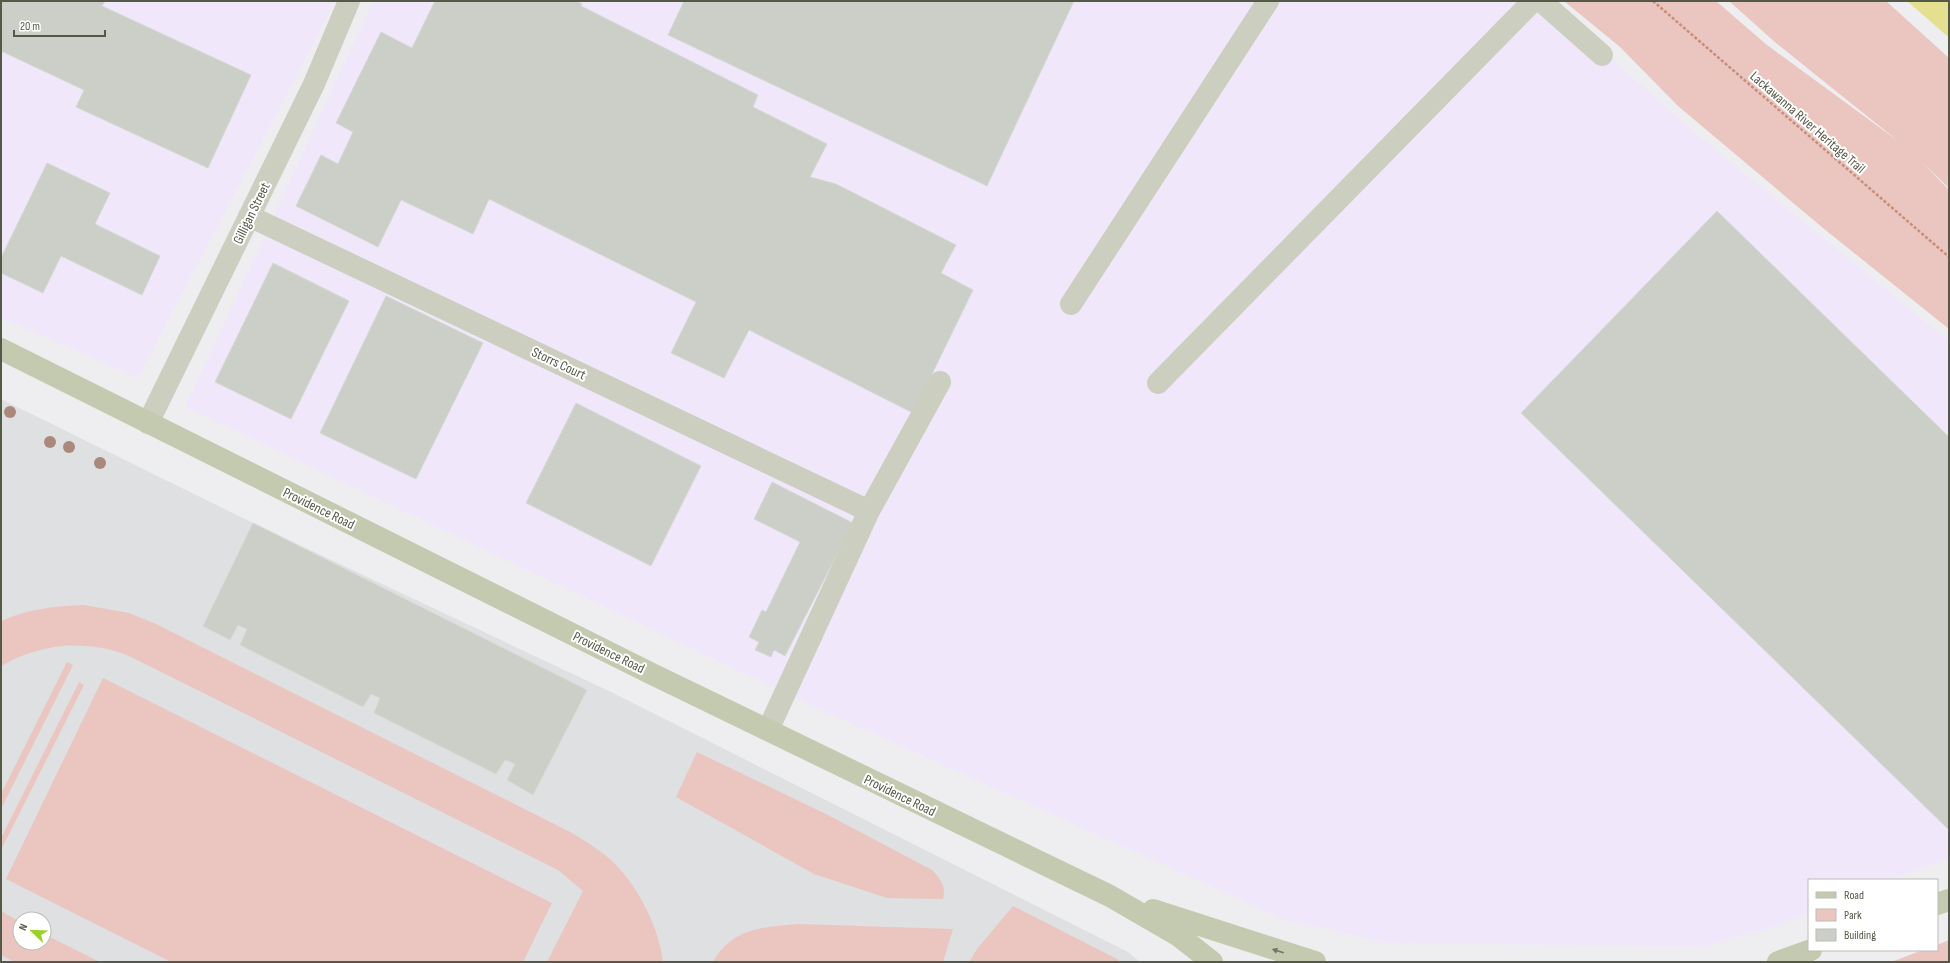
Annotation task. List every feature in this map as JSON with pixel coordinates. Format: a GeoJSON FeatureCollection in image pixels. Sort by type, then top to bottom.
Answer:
{"type":"FeatureCollection","features":[{"type":"Feature","properties":{"kind":"main road","name":"Providence Road"},"geometry":{"type":"LineString","coordinates":[[1,349],[768,730],[1110,896],[1179,936],[1209,961]]}},
{"type":"Feature","properties":{"kind":"main road"},"geometry":{"type":"LineString","coordinates":[[1110,896],[1315,962]]}},
{"type":"Feature","properties":{"kind":"main road"},"geometry":{"type":"LineString","coordinates":[[1938,904],[1949,900]]}},
{"type":"Feature","properties":{"kind":"main road"},"geometry":{"type":"LineString","coordinates":[[1778,962],[1808,951]]}},
{"type":"Feature","properties":{"kind":"street","name":"Gilligan Street"},"geometry":{"type":"LineString","coordinates":[[148,423],[314,84],[350,1]]}},
{"type":"Feature","properties":{"kind":"street"},"geometry":{"type":"LineString","coordinates":[[1071,304],[1268,1]]}},
{"type":"Feature","properties":{"kind":"street"},"geometry":{"type":"LineString","coordinates":[[1158,383],[1533,1]]}},
{"type":"Feature","properties":{"kind":"street"},"geometry":{"type":"LineString","coordinates":[[1541,1],[1602,55]]}},
{"type":"Feature","properties":{"kind":"street","name":"Storrs Court"},"geometry":{"type":"LineString","coordinates":[[249,216],[869,511]]}},
{"type":"Feature","properties":{"kind":"street"},"geometry":{"type":"LineString","coordinates":[[768,730],[869,511],[940,382]]}},
{"type":"Feature","properties":{"kind":"path","name":"Lackawanna River Heritage Trail"},"geometry":{"type":"LineString","coordinates":[[1654,1],[1949,257]]}},
{"type":"Feature","properties":{"kind":"shaded area"},"geometry":{"type":"Polygon","coordinates":[[[1,1],[336,1],[138,378],[1,318],[1,1]]]}},
{"type":"Feature","properties":{"kind":"shaded area"},"geometry":{"type":"Polygon","coordinates":[[[373,1],[1546,1],[1703,139],[1949,341],[1949,858],[1895,879],[1808,879],[1808,913],[1765,930],[1702,947],[1386,943],[1285,920],[808,704],[185,407],[373,1]]]}},
{"type":"Feature","properties":{"kind":"shaded area"},"geometry":{"type":"Polygon","coordinates":[[[1907,1],[1949,1],[1949,37],[1946,35],[1907,1]]]}},
{"type":"Feature","properties":{"kind":"shaded area"},"geometry":{"type":"Polygon","coordinates":[[[1,399],[253,523],[611,692],[1128,952],[1140,962],[1,962],[1,399]]]}},
{"type":"Feature","properties":{"kind":"green space"},"geometry":{"type":"Polygon","coordinates":[[[1564,1],[1716,1],[1767,45],[1898,141],[1776,43],[1729,1],[1886,1],[1949,58],[1949,188],[1923,163],[1949,190],[1949,329],[1823,228],[1678,106],[1620,47],[1564,1]]]}},
{"type":"Feature","properties":{"kind":"green space"},"geometry":{"type":"Polygon","coordinates":[[[84,605],[129,613],[156,624],[578,836],[595,847],[615,864],[632,885],[640,897],[652,922],[661,949],[663,962],[547,962],[583,891],[558,870],[129,656],[97,647],[64,646],[32,652],[1,666],[1,621],[42,609],[84,605]]]}},
{"type":"Feature","properties":{"kind":"green space"},"geometry":{"type":"Polygon","coordinates":[[[67,662],[73,665],[1,809],[1,794],[67,662]]]}},
{"type":"Feature","properties":{"kind":"green space"},"geometry":{"type":"Polygon","coordinates":[[[103,678],[552,903],[523,962],[171,962],[6,879],[103,678]]]}},
{"type":"Feature","properties":{"kind":"green space"},"geometry":{"type":"Polygon","coordinates":[[[79,682],[84,685],[1,850],[1,838],[79,682]]]}},
{"type":"Feature","properties":{"kind":"green space"},"geometry":{"type":"Polygon","coordinates":[[[697,752],[826,814],[932,870],[942,883],[944,890],[943,899],[887,898],[814,874],[676,797],[697,752]]]}},
{"type":"Feature","properties":{"kind":"green space"},"geometry":{"type":"Polygon","coordinates":[[[1013,906],[1117,959],[1120,962],[969,962],[977,949],[1013,906]]]}},
{"type":"Feature","properties":{"kind":"green space"},"geometry":{"type":"Polygon","coordinates":[[[1,911],[12,917],[12,951],[52,951],[52,938],[100,962],[14,962],[1,955],[1,911]]]}},
{"type":"Feature","properties":{"kind":"green space"},"geometry":{"type":"Polygon","coordinates":[[[798,924],[953,929],[943,962],[713,962],[729,942],[750,931],[773,926],[798,924]]]}},
{"type":"Feature","properties":{"kind":"green space"},"geometry":{"type":"Polygon","coordinates":[[[1949,940],[1949,962],[1891,962],[1920,951],[1938,951],[1938,945],[1949,940]]]}},
{"type":"Feature","properties":{"kind":"building"},"geometry":{"type":"Polygon","coordinates":[[[1,1],[105,1],[102,6],[251,75],[208,168],[76,107],[84,90],[1,51],[1,1]]]}},
{"type":"Feature","properties":{"kind":"building"},"geometry":{"type":"Polygon","coordinates":[[[435,1],[576,1],[582,4],[581,6],[758,95],[753,107],[827,144],[810,177],[836,184],[956,245],[941,273],[973,290],[913,413],[749,330],[724,378],[671,353],[696,302],[489,199],[473,234],[401,200],[378,247],[296,206],[321,155],[338,164],[353,132],[336,123],[381,32],[412,48],[435,1]]]}},
{"type":"Feature","properties":{"kind":"building"},"geometry":{"type":"Polygon","coordinates":[[[684,1],[1074,1],[987,186],[668,35],[684,1]]]}},
{"type":"Feature","properties":{"kind":"building"},"geometry":{"type":"Polygon","coordinates":[[[47,163],[110,193],[95,224],[160,256],[142,295],[61,256],[43,293],[1,273],[1,258],[47,163]]]}},
{"type":"Feature","properties":{"kind":"building"},"geometry":{"type":"Polygon","coordinates":[[[1717,211],[1949,437],[1949,830],[1521,413],[1717,211]]]}},
{"type":"Feature","properties":{"kind":"building"},"geometry":{"type":"Polygon","coordinates":[[[273,263],[349,301],[291,419],[215,382],[273,263]]]}},
{"type":"Feature","properties":{"kind":"building"},"geometry":{"type":"Polygon","coordinates":[[[386,296],[483,343],[416,479],[320,433],[386,296]]]}},
{"type":"Feature","properties":{"kind":"building"},"geometry":{"type":"Polygon","coordinates":[[[576,403],[701,466],[651,566],[526,503],[576,403]]]}},
{"type":"Feature","properties":{"kind":"building"},"geometry":{"type":"Polygon","coordinates":[[[772,482],[853,523],[785,656],[774,650],[771,657],[755,650],[759,642],[749,637],[762,610],[766,612],[800,542],[754,519],[772,482]]]}},
{"type":"Feature","properties":{"kind":"building"},"geometry":{"type":"Polygon","coordinates":[[[253,523],[587,690],[533,795],[507,780],[515,764],[505,760],[496,774],[374,713],[380,698],[371,694],[363,707],[240,645],[247,629],[238,625],[230,640],[203,626],[253,523]]]}}]}
